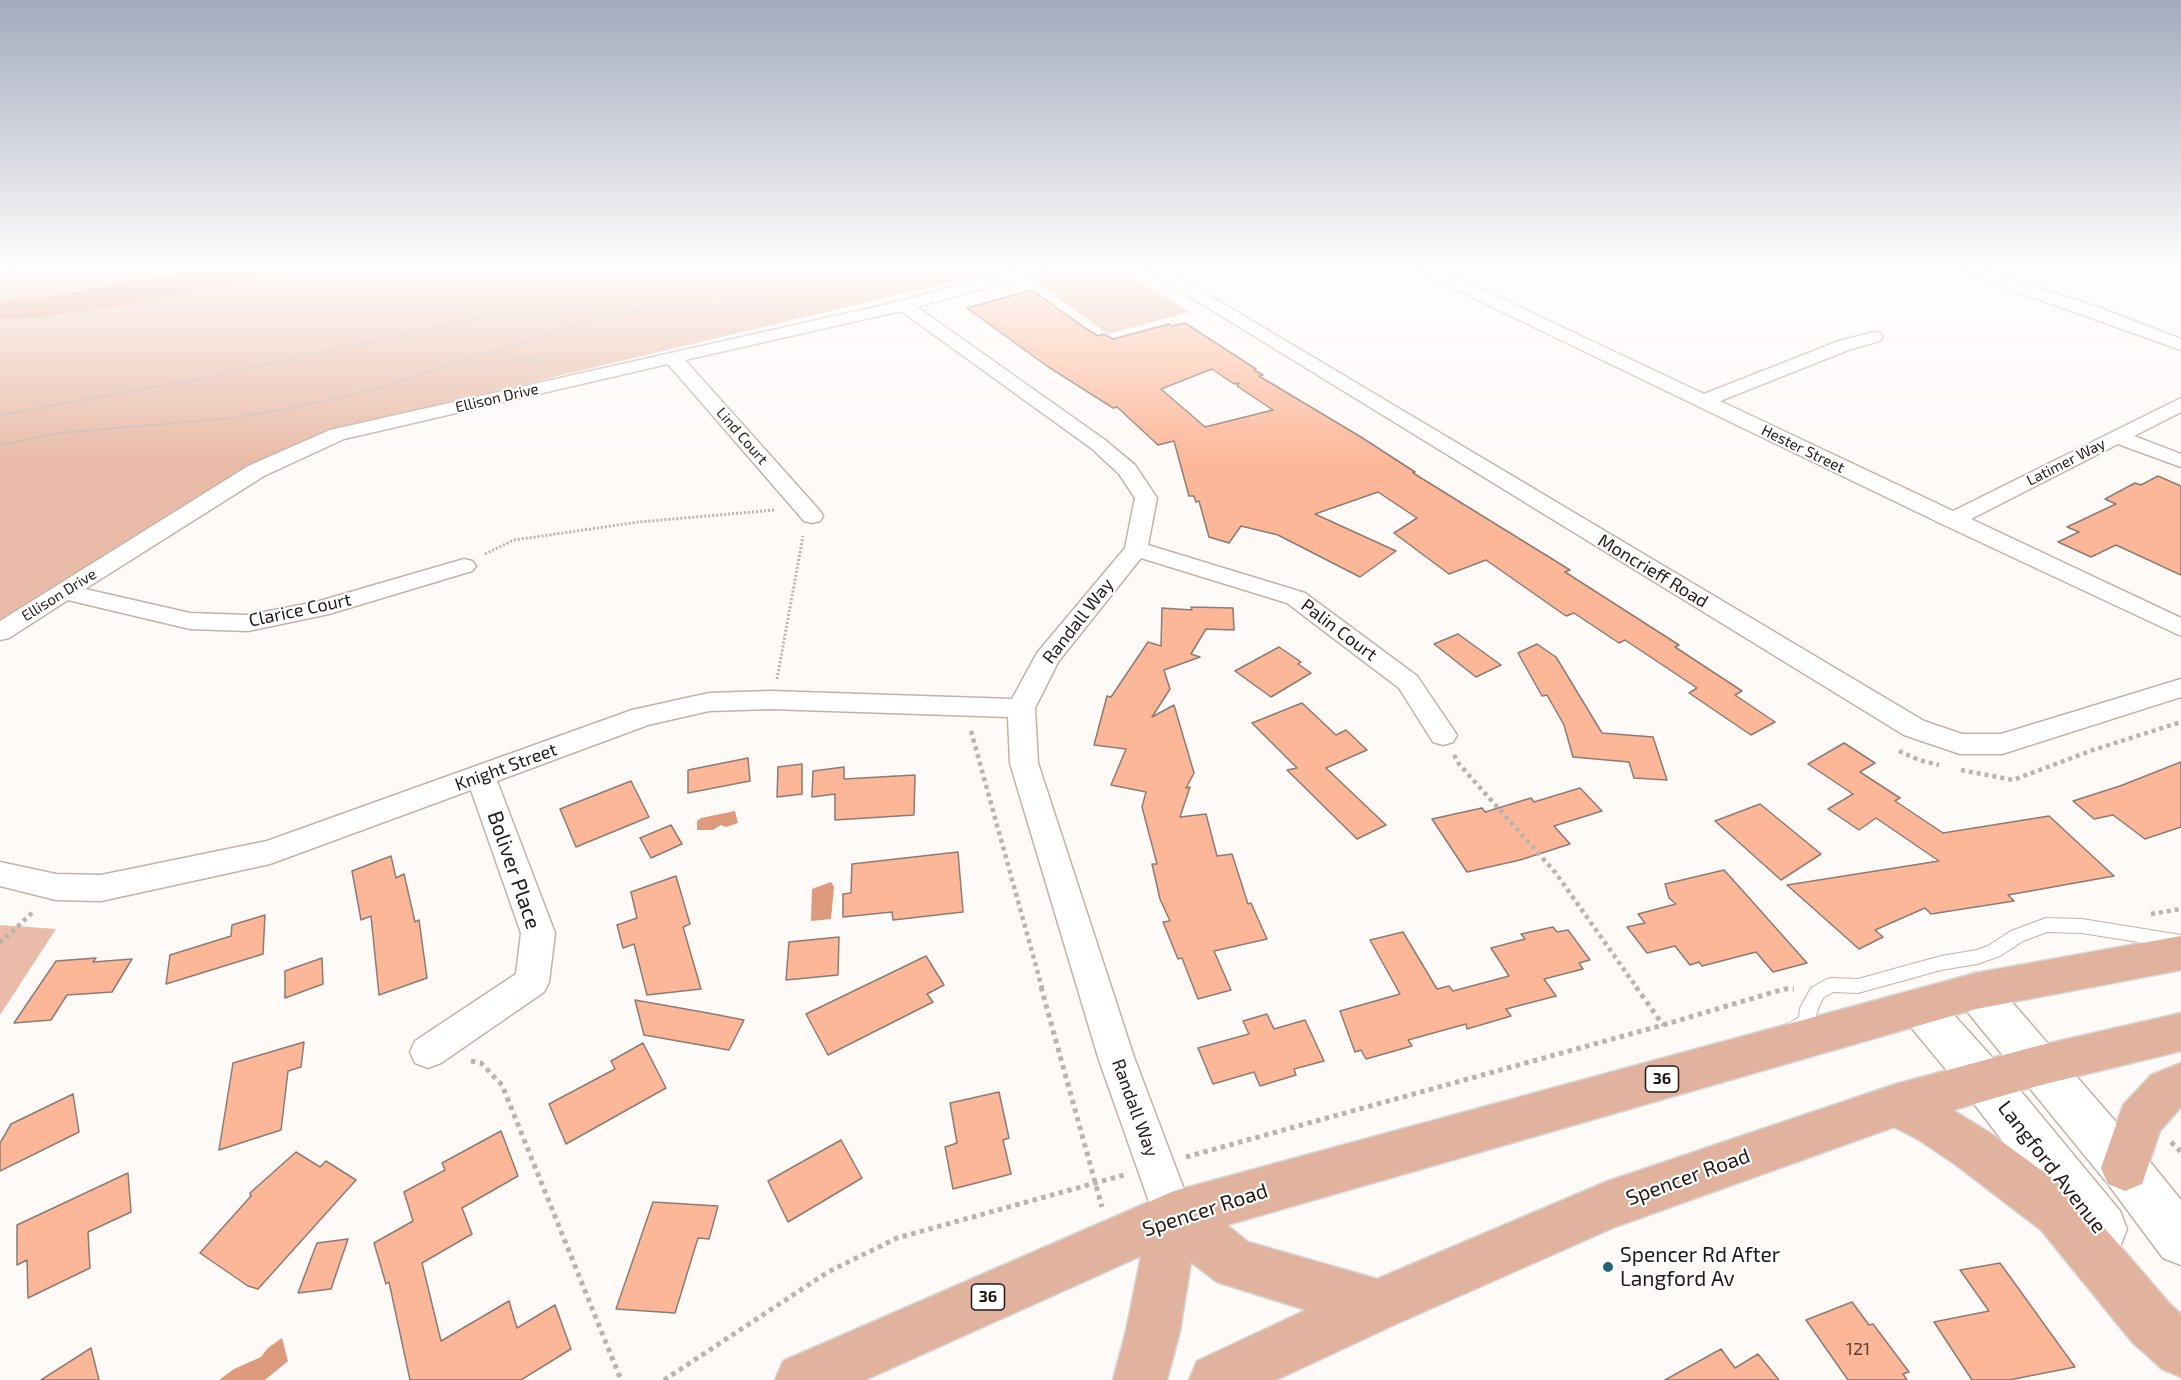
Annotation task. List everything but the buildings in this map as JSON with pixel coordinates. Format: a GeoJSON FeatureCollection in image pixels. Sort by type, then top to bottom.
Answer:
{"type":"FeatureCollection","features":[{"type":"Feature","properties":{"kind":"main road","name":"Spencer Road"},"geometry":{"type":"LineString","coordinates":[[802,1380],[1174,1216],[1976,991],[2181,953]]}},
{"type":"Feature","properties":{"kind":"main road"},"geometry":{"type":"LineString","coordinates":[[1976,991],[2125,1168],[2181,1240]]}},
{"type":"Feature","properties":{"kind":"main road","name":"Langford Avenue"},"geometry":{"type":"LineString","coordinates":[[1920,1007],[1984,1081],[2181,1329]]}},
{"type":"Feature","properties":{"kind":"main road","name":"Spencer Road"},"geometry":{"type":"LineString","coordinates":[[1216,1380],[1377,1305],[1608,1205],[1896,1106],[2037,1066],[2181,1032]]}},
{"type":"Feature","properties":{"kind":"main road"},"geometry":{"type":"LineString","coordinates":[[2125,1168],[2140,1120],[2167,1090],[2181,1084]]}},
{"type":"Feature","properties":{"kind":"main road"},"geometry":{"type":"LineString","coordinates":[[1896,1106],[1936,1125],[1973,1149],[2059,1213],[2151,1323],[2181,1350]]}},
{"type":"Feature","properties":{"kind":"main road"},"geometry":{"type":"LineString","coordinates":[[1140,1380],[1153,1331],[1174,1216],[1235,1264],[1377,1305]]}},
{"type":"Feature","properties":{"kind":"street","name":"Ellison Drive"},"geometry":{"type":"LineString","coordinates":[[0,632],[256,471],[337,434],[777,333]]}},
{"type":"Feature","properties":{"kind":"street","name":"Randall Way"},"geometry":{"type":"LineString","coordinates":[[944,333],[1098,444],[1127,470],[1146,498],[1136,549],[1046,659],[1021,708],[1024,763],[1116,1057],[1174,1216]]}},
{"type":"Feature","properties":{"kind":"street","name":"Moncrieff Road"},"geometry":{"type":"LineString","coordinates":[[1260,333],[1914,728],[1960,744],[2002,744],[2181,688]]}},
{"type":"Feature","properties":{"kind":"street","name":"Hester Street"},"geometry":{"type":"LineString","coordinates":[[1561,333],[2181,628]]}},
{"type":"Feature","properties":{"kind":"street"},"geometry":{"type":"LineString","coordinates":[[2150,333],[2181,345]]}},
{"type":"Feature","properties":{"kind":"street"},"geometry":{"type":"LineString","coordinates":[[1703,401],[1845,345],[1874,336]]}},
{"type":"Feature","properties":{"kind":"street","name":"Lind Court"},"geometry":{"type":"LineString","coordinates":[[672,357],[807,510]]}},
{"type":"Feature","properties":{"kind":"street","name":"Latimer Way"},"geometry":{"type":"LineString","coordinates":[[1952,520],[2181,404]]}},
{"type":"Feature","properties":{"kind":"street"},"geometry":{"type":"LineString","coordinates":[[2116,436],[2181,461]]}},
{"type":"Feature","properties":{"kind":"street","name":"Palin Court"},"geometry":{"type":"LineString","coordinates":[[1136,549],[1296,598],[1408,682],[1443,735]]}},
{"type":"Feature","properties":{"kind":"street","name":"Clarice Court"},"geometry":{"type":"LineString","coordinates":[[64,592],[190,621],[248,623],[320,609],[464,566]]}},
{"type":"Feature","properties":{"kind":"street","name":"Knight Street"},"geometry":{"type":"LineString","coordinates":[[0,874],[56,887],[101,888],[270,852],[642,717],[709,702],[771,700],[1021,708]]}},
{"type":"Feature","properties":{"kind":"street","name":"Boliver Place"},"geometry":{"type":"LineString","coordinates":[[428,1052],[532,982],[538,933],[481,777]]}},
{"type":"Feature","properties":{"kind":"lane"},"geometry":{"type":"LineString","coordinates":[[1822,990],[1832,985],[1858,986],[1941,963],[1977,957],[1994,951],[2017,936],[2046,925],[2082,926],[2181,942]]}},
{"type":"Feature","properties":{"kind":"lane","name":"Spencer Road"},"geometry":{"type":"LineString","coordinates":[[1765,1050],[1807,1022],[1809,1008],[1817,993],[1822,990]]}},
{"type":"Feature","properties":{"kind":"path"},"geometry":{"type":"LineString","coordinates":[[0,415],[189,381],[403,333]]}},
{"type":"Feature","properties":{"kind":"path"},"geometry":{"type":"LineString","coordinates":[[0,445],[59,433],[234,418],[302,406],[385,386],[551,333]]}},
{"type":"Feature","properties":{"kind":"path"},"geometry":{"type":"LineString","coordinates":[[488,354],[537,360],[571,381]]}},
{"type":"Feature","properties":{"kind":"path"},"geometry":{"type":"LineString","coordinates":[[464,566],[494,548],[514,540],[639,522],[778,510],[807,510],[771,700]]}},
{"type":"Feature","properties":{"kind":"path"},"geometry":{"type":"LineString","coordinates":[[1443,735],[1459,764],[1555,872],[1663,1025],[1784,989],[1822,990]]}},
{"type":"Feature","properties":{"kind":"path"},"geometry":{"type":"LineString","coordinates":[[0,943],[56,887]]}},
{"type":"Feature","properties":{"kind":"path"},"geometry":{"type":"LineString","coordinates":[[428,1052],[481,1063],[502,1085],[621,1380]]}},
{"type":"Feature","properties":{"kind":"shaded area"},"geometry":{"type":"Polygon","coordinates":[[[0,333],[736,333],[328,431],[252,468],[0,624],[0,333]]]}},
{"type":"Feature","properties":{"kind":"shaded area"},"geometry":{"type":"Polygon","coordinates":[[[735,811],[738,823],[726,827],[721,825],[713,830],[697,830],[697,821],[701,818],[735,811]]]}},
{"type":"Feature","properties":{"kind":"shaded area"},"geometry":{"type":"Polygon","coordinates":[[[831,882],[834,887],[831,919],[811,921],[812,889],[831,882]]]}},
{"type":"Feature","properties":{"kind":"shaded area"},"geometry":{"type":"Polygon","coordinates":[[[0,925],[56,929],[0,1015],[0,925]]]}},
{"type":"Feature","properties":{"kind":"shaded area"},"geometry":{"type":"Polygon","coordinates":[[[282,1338],[288,1361],[265,1380],[219,1380],[234,1369],[261,1357],[268,1348],[282,1338]]]}},
{"type":"Feature","properties":{"kind":"place","name":"Spencer Rd After Langford Av"},"geometry":{"type":"Point","coordinates":[1608,1267]}}]}
